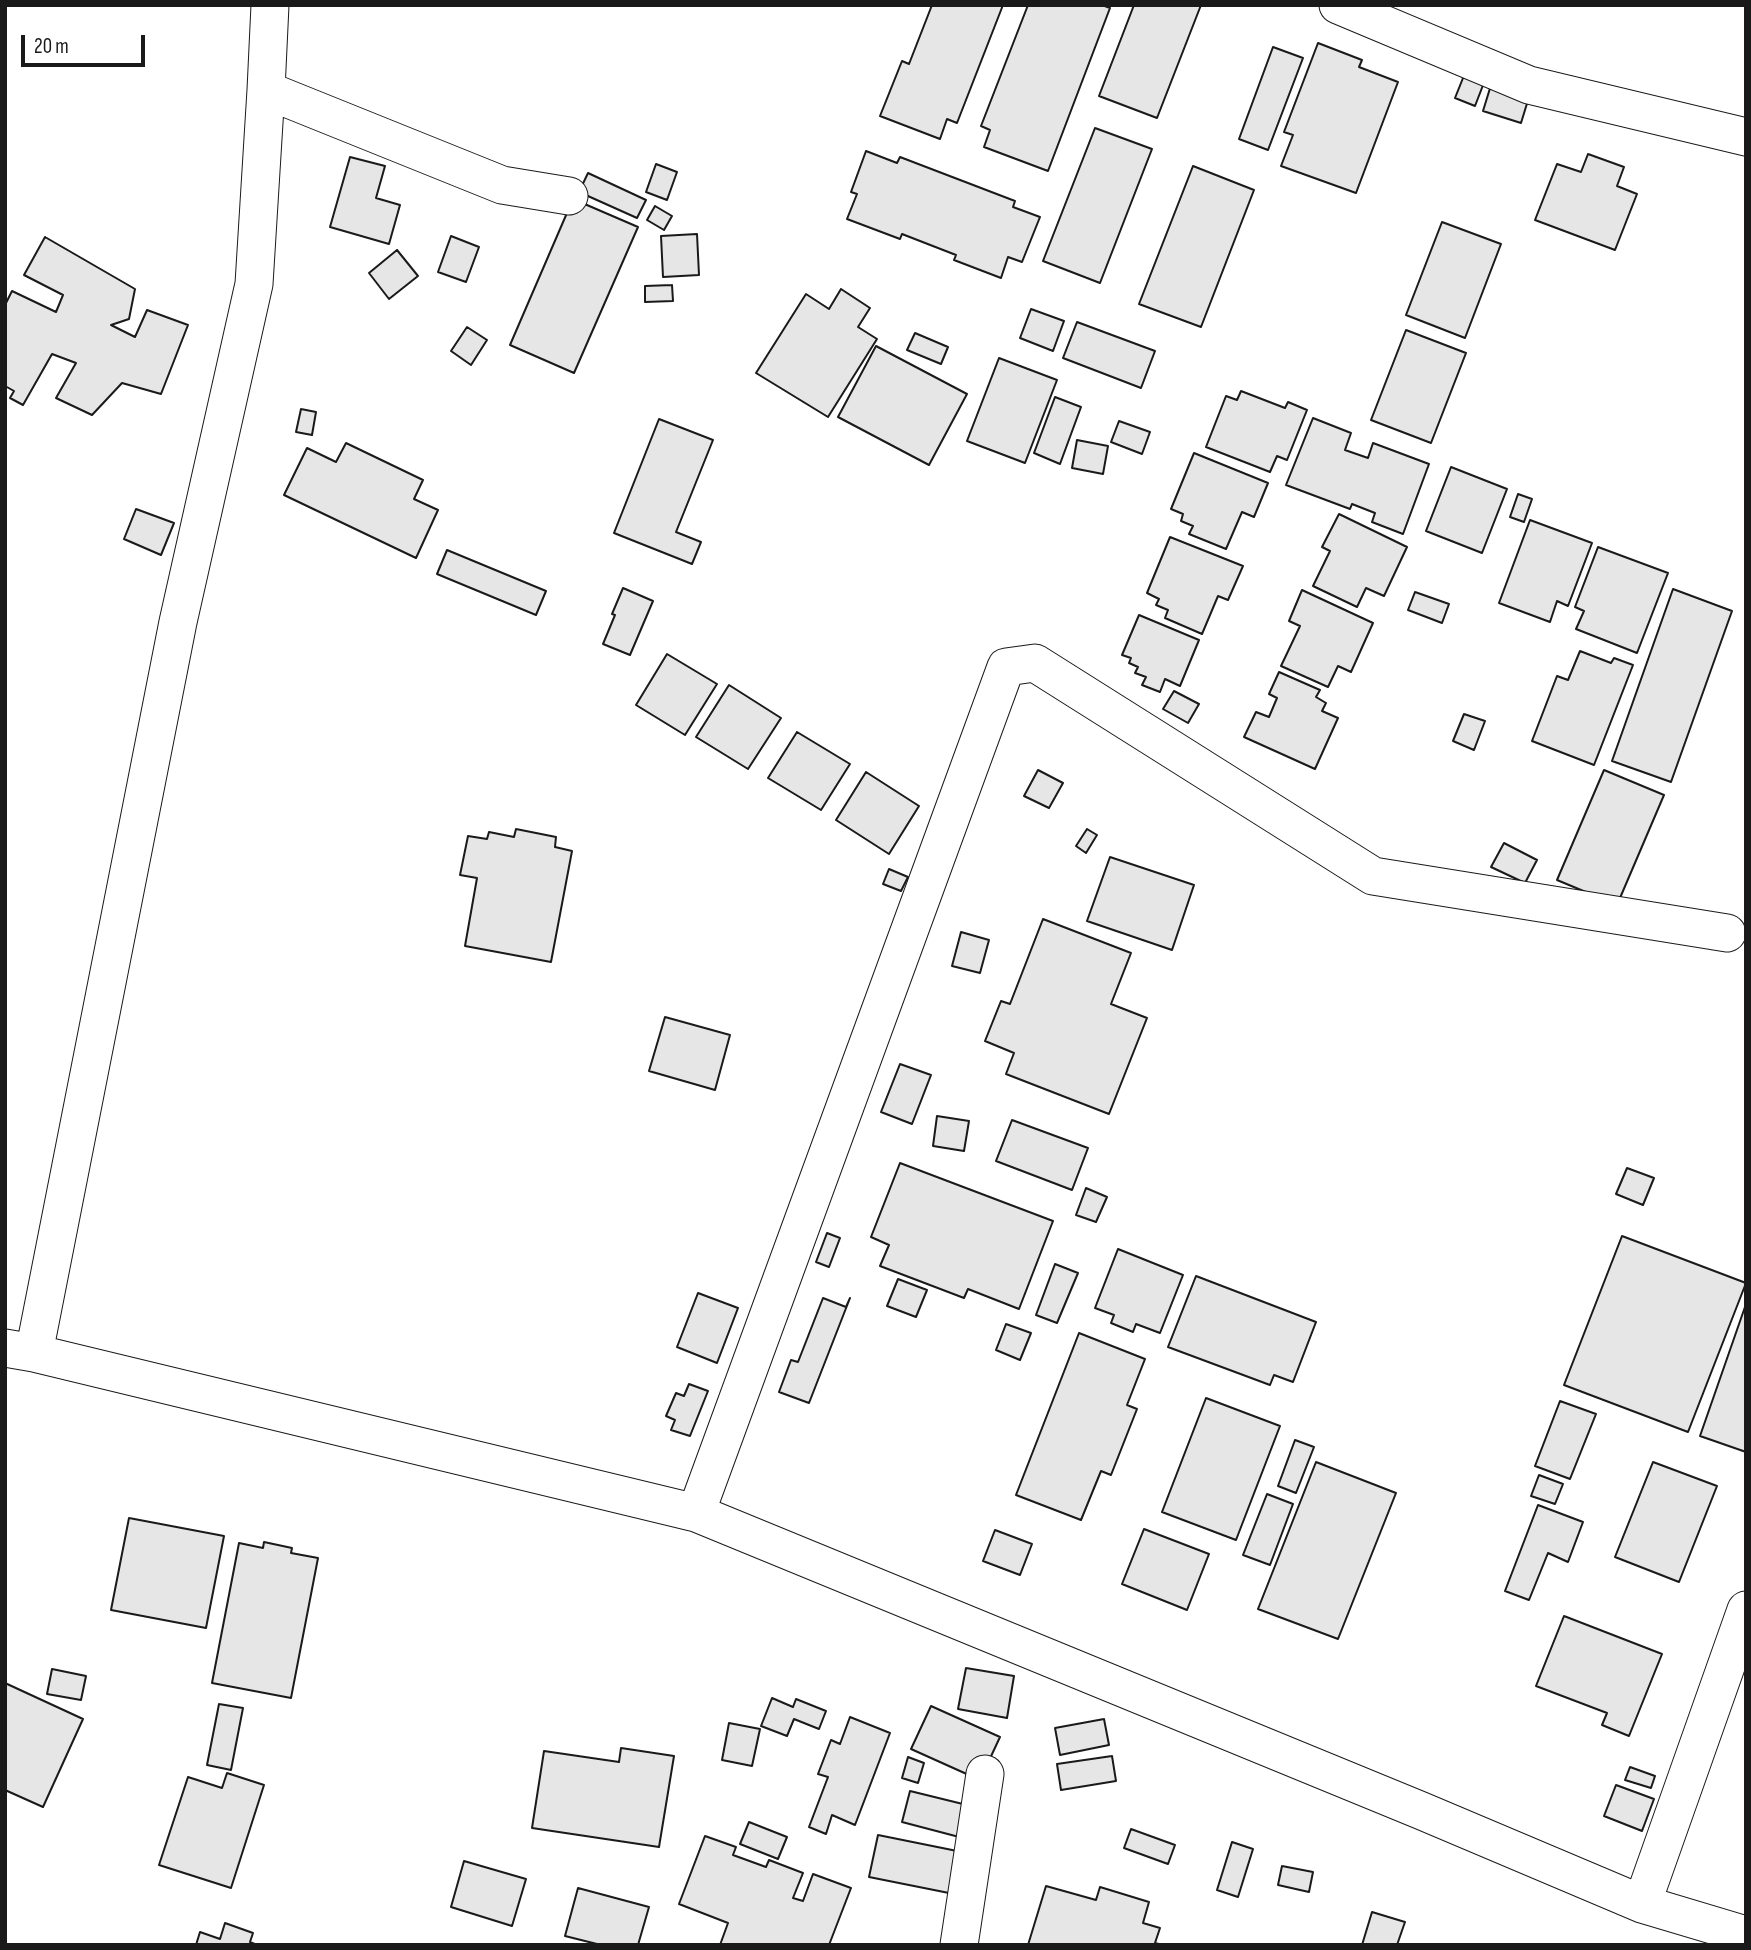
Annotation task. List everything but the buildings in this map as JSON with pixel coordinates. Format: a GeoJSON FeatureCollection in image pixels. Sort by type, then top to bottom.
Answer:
{"type":"FeatureCollection","features":[{"type":"Feature","properties":{"kind":"street"},"geometry":{"type":"LineString","coordinates":[[270,5],[254,284],[20,1350],[695,1513],[1642,1904],[1746,1935]]}},
{"type":"Feature","properties":{"kind":"street"},"geometry":{"type":"LineString","coordinates":[[1338,5],[1529,85],[1746,137]]}},
{"type":"Feature","properties":{"kind":"street"},"geometry":{"type":"LineString","coordinates":[[266,90],[502,185],[569,196]]}},
{"type":"Feature","properties":{"kind":"street"},"geometry":{"type":"LineString","coordinates":[[695,1513],[1006,667],[1035,663],[1373,876],[1727,933]]}},
{"type":"Feature","properties":{"kind":"street"},"geometry":{"type":"LineString","coordinates":[[1642,1904],[1746,1610]]}},
{"type":"Feature","properties":{"kind":"street"},"geometry":{"type":"LineString","coordinates":[[959,1945],[985,1774]]}}]}
